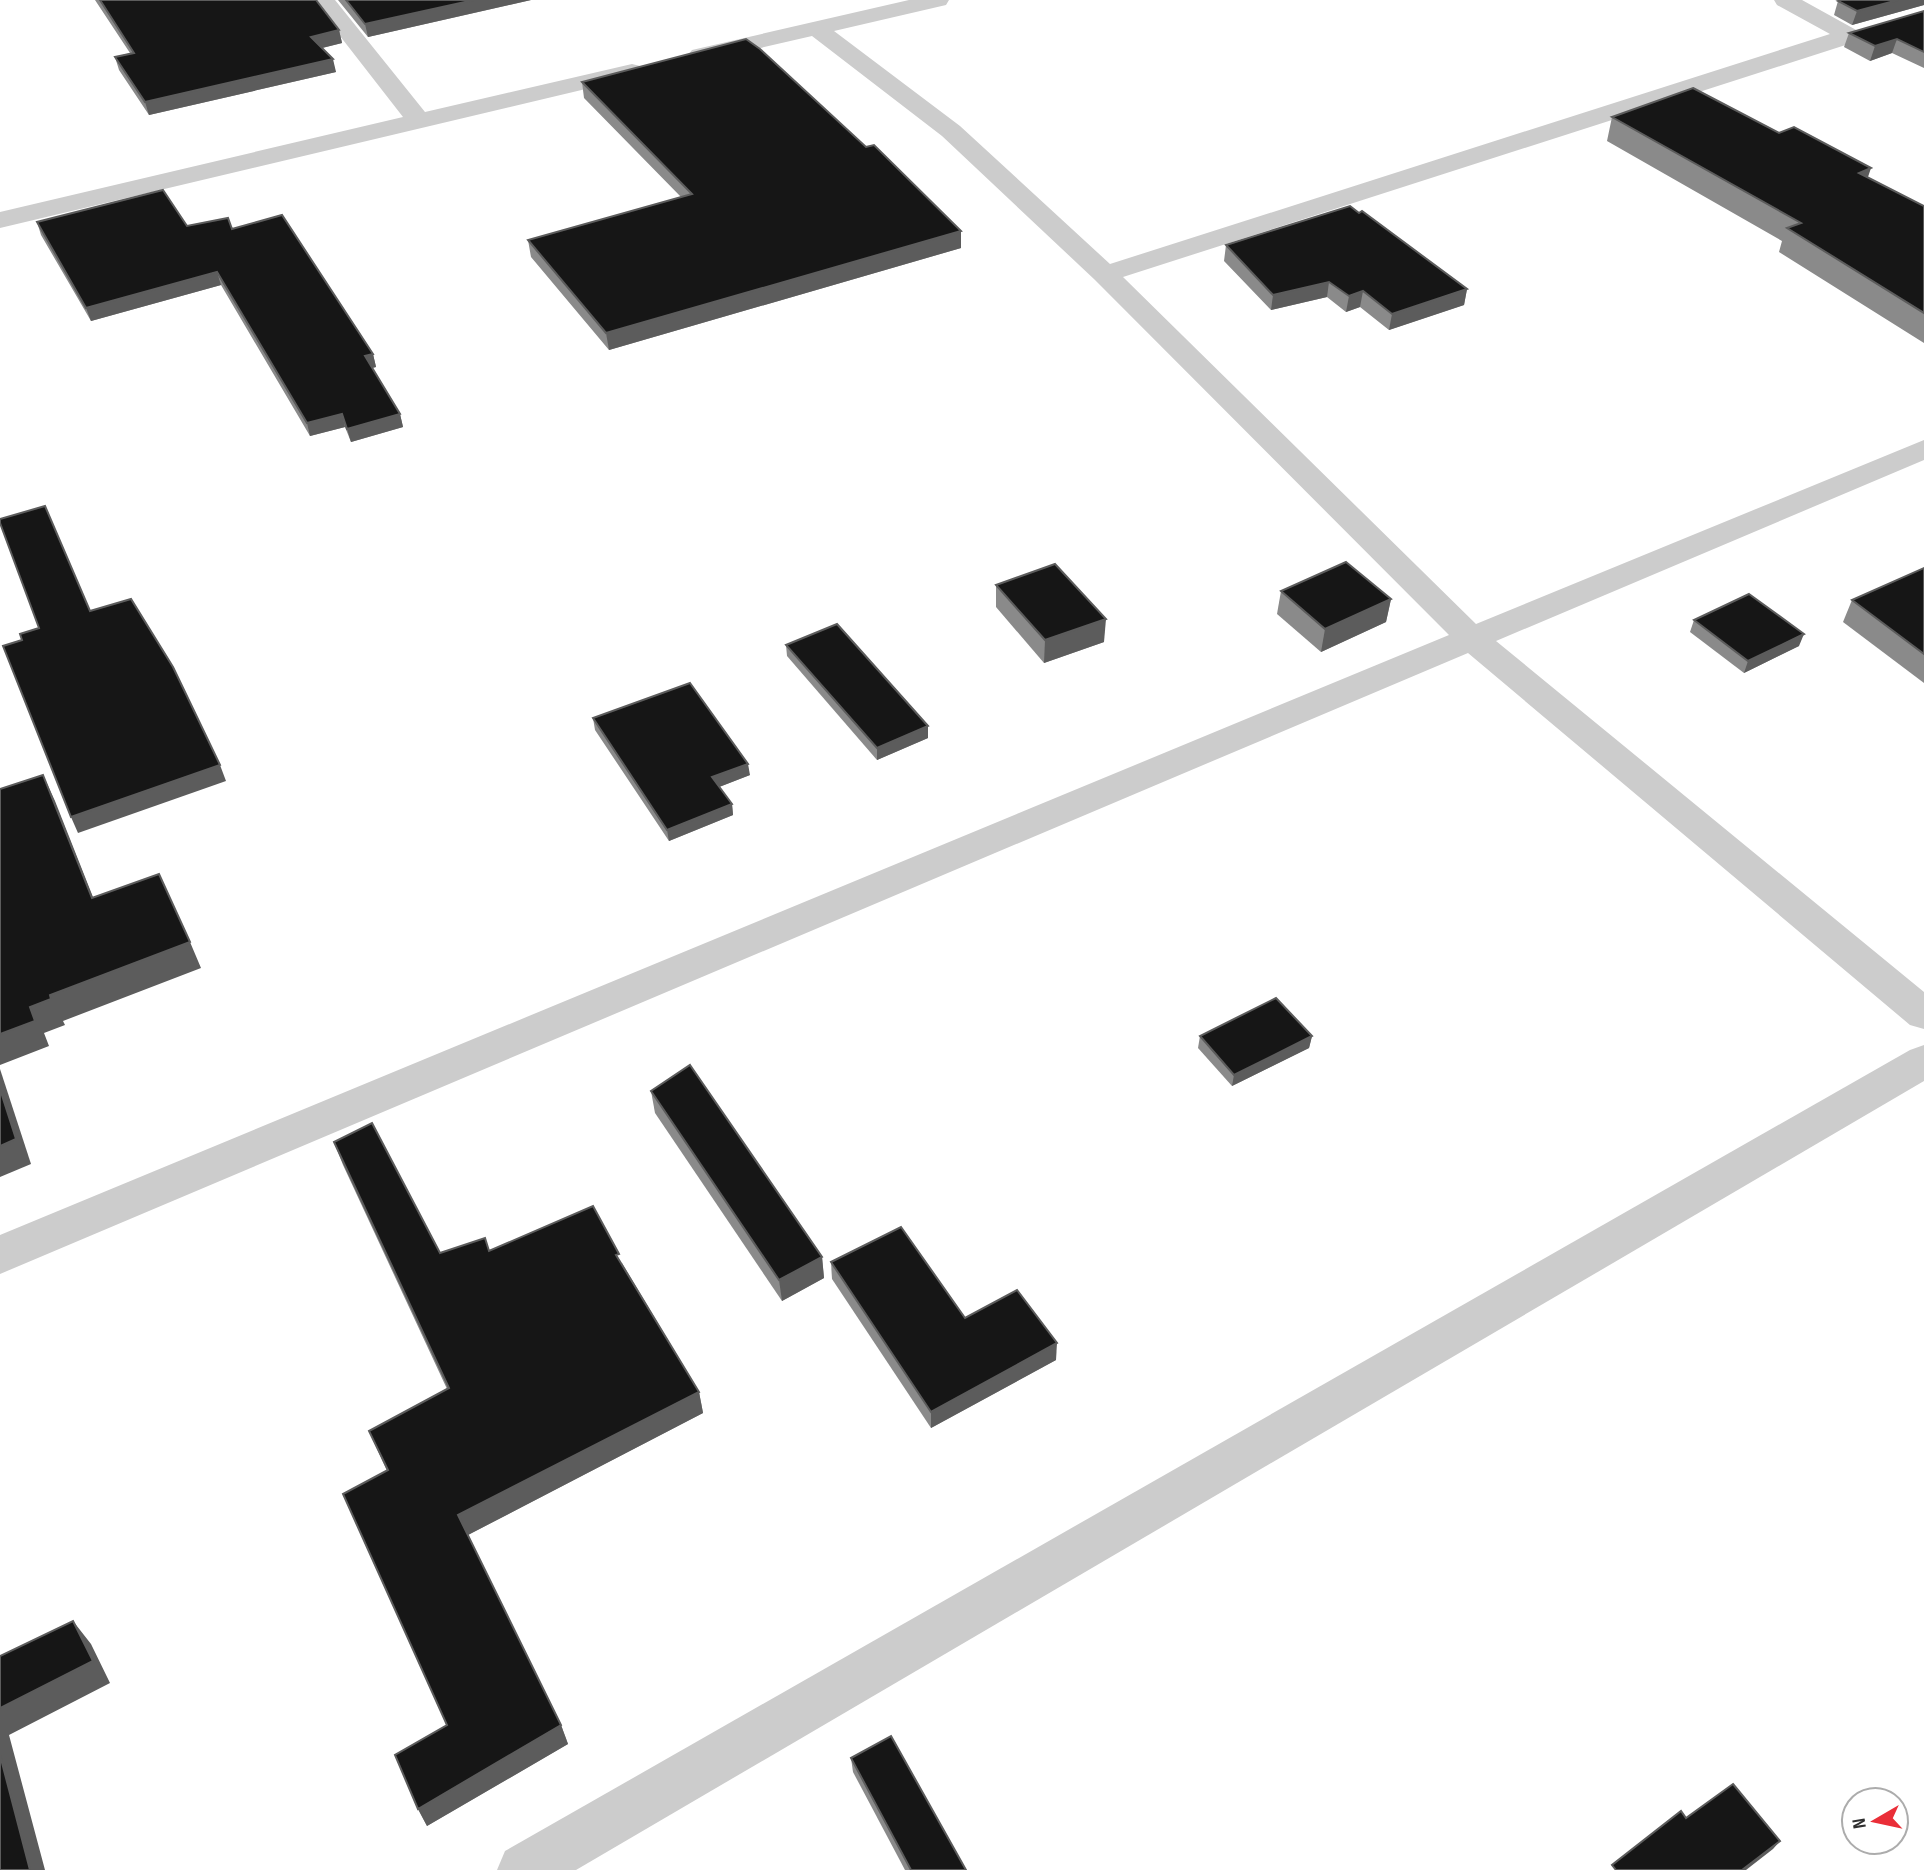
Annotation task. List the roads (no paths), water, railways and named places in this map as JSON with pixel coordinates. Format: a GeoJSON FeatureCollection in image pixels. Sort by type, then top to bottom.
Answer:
{"type":"FeatureCollection","features":[{"type":"Feature","properties":{"kind":"street"},"geometry":{"type":"LineString","coordinates":[[323,0],[419,121]]}},
{"type":"Feature","properties":{"kind":"street"},"geometry":{"type":"LineString","coordinates":[[0,220],[938,0]]}},
{"type":"Feature","properties":{"kind":"street"},"geometry":{"type":"LineString","coordinates":[[1786,0],[1850,36]]}},
{"type":"Feature","properties":{"kind":"street"},"geometry":{"type":"LineString","coordinates":[[816,28],[951,131],[1105,274],[1471,638],[1924,1014]]}},
{"type":"Feature","properties":{"kind":"street"},"geometry":{"type":"LineString","coordinates":[[1105,274],[1787,54],[1875,29]]}},
{"type":"Feature","properties":{"kind":"street"},"geometry":{"type":"LineString","coordinates":[[0,1255],[1924,449]]}},
{"type":"Feature","properties":{"kind":"street"},"geometry":{"type":"LineString","coordinates":[[524,1870],[1924,1061]]}}]}
